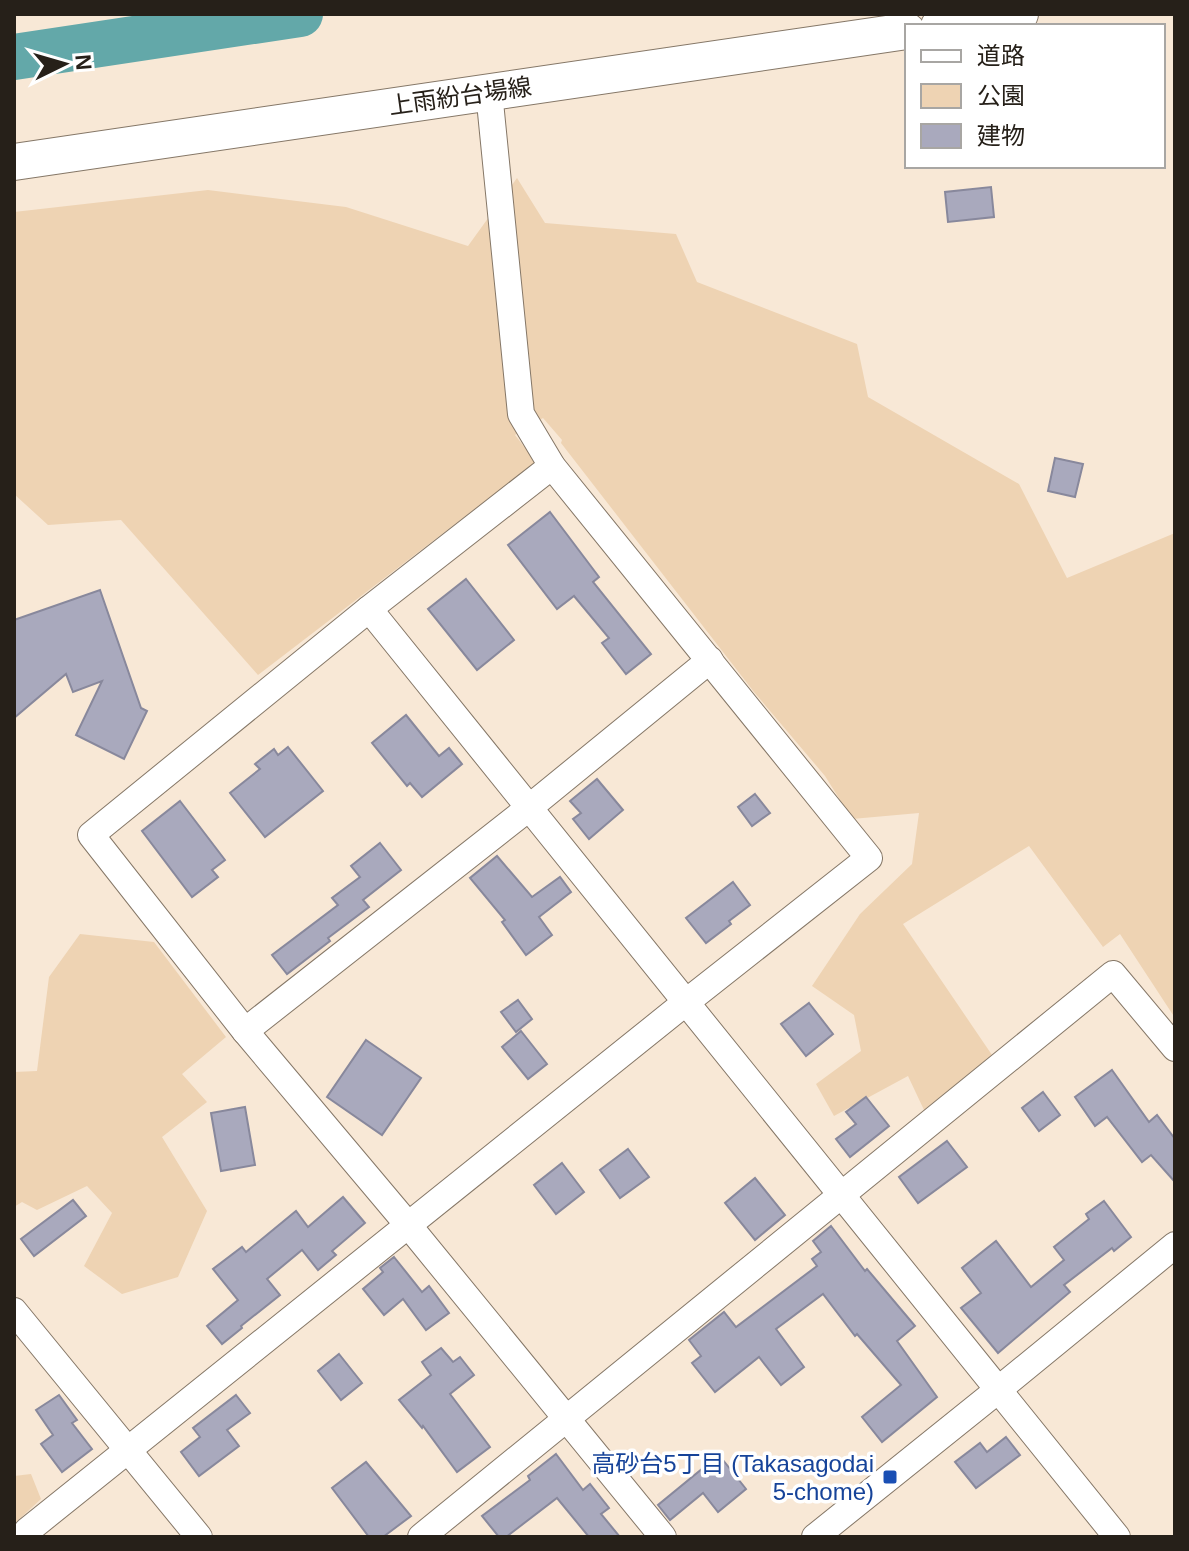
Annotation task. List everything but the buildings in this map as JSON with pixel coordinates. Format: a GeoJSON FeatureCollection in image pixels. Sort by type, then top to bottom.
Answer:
{"type":"FeatureCollection","features":[{"type":"Feature","properties":{"kind":"main road"},"geometry":{"type":"LineString","coordinates":[[952,24],[1020,14]]}},
{"type":"Feature","properties":{"kind":"main road","name":"上雨紛台場線"},"geometry":{"type":"LineString","coordinates":[[14,162],[905,31]]}},
{"type":"Feature","properties":{"kind":"street"},"geometry":{"type":"LineString","coordinates":[[27,1531],[869,858],[552,466],[521,414],[489,92]]}},
{"type":"Feature","properties":{"kind":"street"},"geometry":{"type":"LineString","coordinates":[[552,466],[369,609],[91,835],[245,1031],[663,1537]]}},
{"type":"Feature","properties":{"kind":"street"},"geometry":{"type":"LineString","coordinates":[[369,609],[1117,1537]]}},
{"type":"Feature","properties":{"kind":"street"},"geometry":{"type":"LineString","coordinates":[[245,1031],[530,807],[710,660]]}},
{"type":"Feature","properties":{"kind":"street"},"geometry":{"type":"LineString","coordinates":[[421,1537],[1113,974],[1175,1048]]}},
{"type":"Feature","properties":{"kind":"street"},"geometry":{"type":"LineString","coordinates":[[815,1537],[1175,1245]]}},
{"type":"Feature","properties":{"kind":"street"},"geometry":{"type":"LineString","coordinates":[[14,1311],[199,1537]]}},
{"type":"Feature","properties":{"kind":"green space"},"geometry":{"type":"Polygon","coordinates":[[[517,178],[545,223],[676,234],[697,282],[857,344],[868,397],[1019,484],[1067,578],[1175,533],[1175,1018],[1120,934],[1103,947],[1029,846],[903,924],[992,1055],[924,1110],[908,1076],[834,1116],[816,1084],[861,1051],[854,1015],[812,986],[860,914],[912,864],[919,813],[852,819],[825,776],[754,692],[543,418],[515,435],[536,462],[258,675],[121,520],[48,525],[14,494],[14,212],[208,190],[346,207],[468,246],[517,178]]]}},
{"type":"Feature","properties":{"kind":"green space"},"geometry":{"type":"Polygon","coordinates":[[[80,934],[154,942],[226,1037],[182,1074],[207,1102],[162,1137],[207,1211],[178,1277],[122,1294],[84,1266],[112,1213],[87,1186],[37,1210],[22,1202],[14,1207],[14,1072],[37,1071],[49,977],[80,934]]]}},
{"type":"Feature","properties":{"kind":"green space"},"geometry":{"type":"Polygon","coordinates":[[[31,1474],[41,1499],[14,1524],[14,1476],[31,1474]]]}},
{"type":"Feature","properties":{"kind":"waterway"},"geometry":{"type":"LineString","coordinates":[[14,57],[300,14]]}},
{"type":"Feature","properties":{"kind":"place","name":"高砂台5丁目 (Takasagodai 5-chome)"},"geometry":{"type":"Point","coordinates":[890,1477]}}]}
